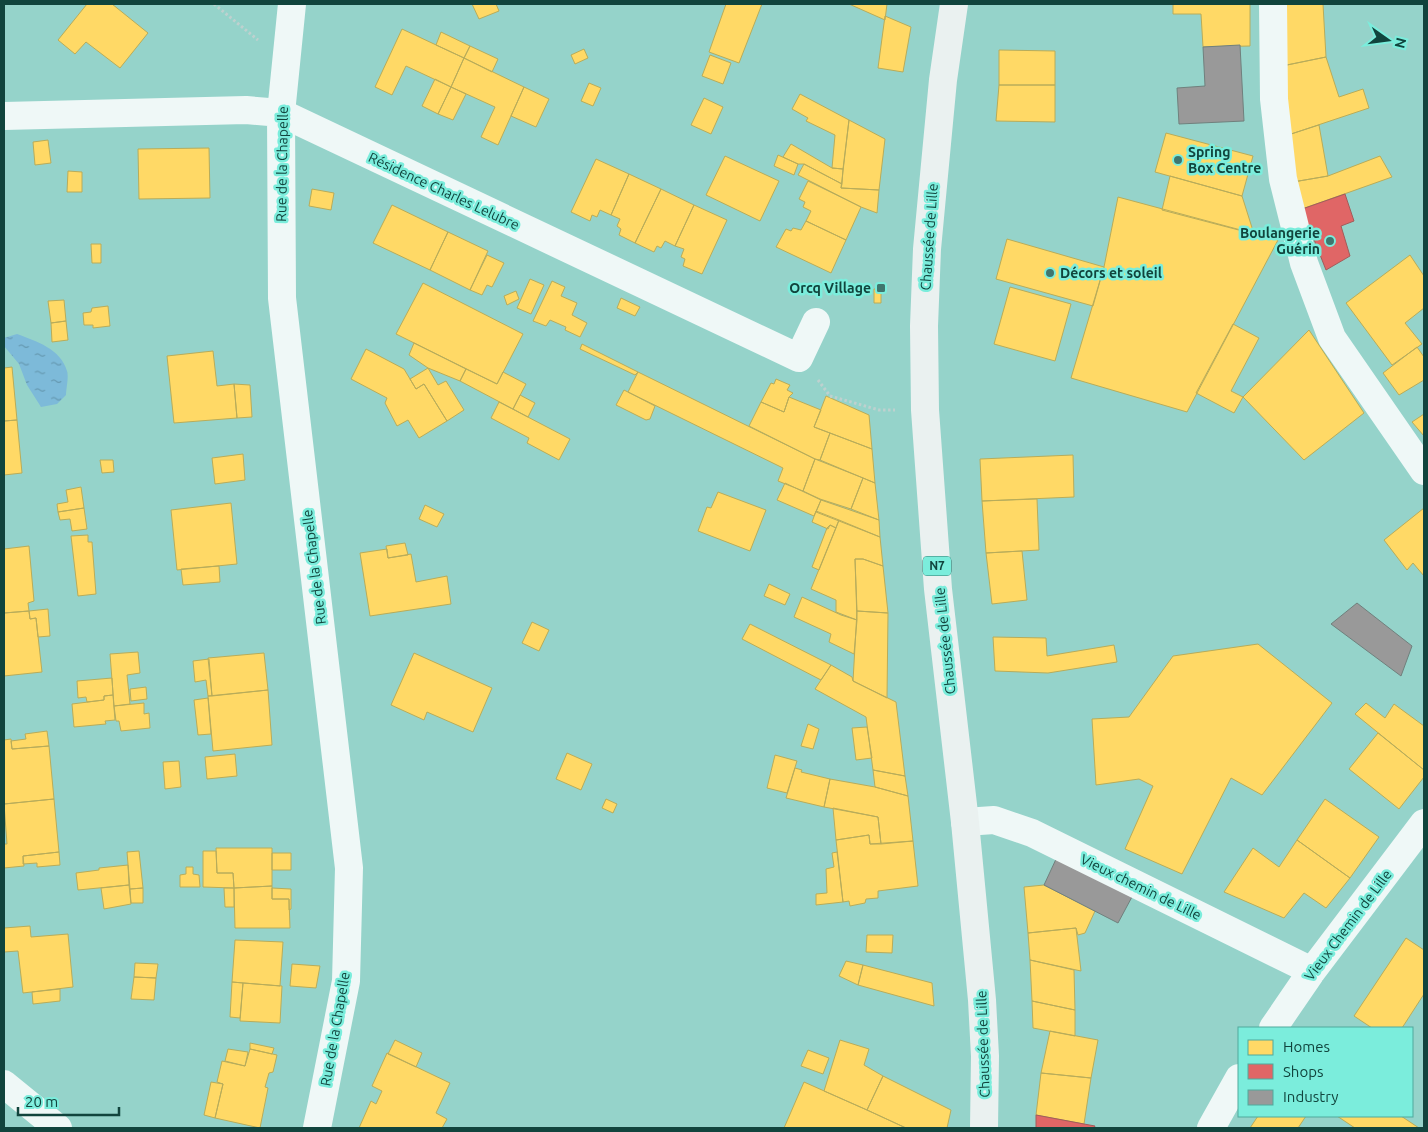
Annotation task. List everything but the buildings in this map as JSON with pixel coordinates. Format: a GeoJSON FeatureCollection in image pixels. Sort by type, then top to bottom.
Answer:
{"type":"FeatureCollection","features":[{"type":"Feature","properties":{"kind":"main road","name":"Chaussée de Lille"},"geometry":{"type":"LineString","coordinates":[[954,4],[943,80],[927,249],[924,326],[925,410],[938,589],[965,822],[982,1000],[985,1056],[984,1128]]}},
{"type":"Feature","properties":{"kind":"street","name":"Rue de la Chapelle"},"geometry":{"type":"LineString","coordinates":[[292,4],[281,114],[282,298],[349,868],[346,980],[317,1128]]}},
{"type":"Feature","properties":{"kind":"street"},"geometry":{"type":"LineString","coordinates":[[1273,4],[1274,99],[1283,179],[1304,263],[1332,338],[1424,471]]}},
{"type":"Feature","properties":{"kind":"street","name":"Résidence Charles Lelubre"},"geometry":{"type":"LineString","coordinates":[[4,95],[17,116],[246,110],[281,114],[799,358]]}},
{"type":"Feature","properties":{"kind":"street"},"geometry":{"type":"LineString","coordinates":[[799,358],[816,322]]}},
{"type":"Feature","properties":{"kind":"street","name":"Vieux chemin de Lille"},"geometry":{"type":"LineString","coordinates":[[965,822],[994,820],[1032,833],[1312,971]]}},
{"type":"Feature","properties":{"kind":"street","name":"Vieux Chemin de Lille"},"geometry":{"type":"LineString","coordinates":[[1274,1027],[1312,971],[1424,823]]}},
{"type":"Feature","properties":{"kind":"street"},"geometry":{"type":"LineString","coordinates":[[1211,1128],[1238,1080]]}},
{"type":"Feature","properties":{"kind":"street"},"geometry":{"type":"LineString","coordinates":[[4,1084],[58,1128]]}},
{"type":"Feature","properties":{"kind":"path"},"geometry":{"type":"LineString","coordinates":[[214,4],[285,63]]}},
{"type":"Feature","properties":{"kind":"path"},"geometry":{"type":"LineString","coordinates":[[799,358],[830,396],[879,410],[925,410]]}},
{"type":"Feature","properties":{"kind":"water"},"geometry":{"type":"Polygon","coordinates":[[[17,334],[54,351],[64,363],[68,374],[66,395],[57,404],[41,407],[27,385],[19,364],[4,346],[4,338],[17,334]]]}},
{"type":"Feature","properties":{"kind":"place","name":"Spring Box Centre"},"geometry":{"type":"Point","coordinates":[1178,160]}},
{"type":"Feature","properties":{"kind":"place","name":"Boulangerie Guérin"},"geometry":{"type":"Point","coordinates":[1330,241]}},
{"type":"Feature","properties":{"kind":"place","name":"Décors et soleil"},"geometry":{"type":"Point","coordinates":[1050,273]}},
{"type":"Feature","properties":{"kind":"place","name":"Orcq Village"},"geometry":{"type":"Point","coordinates":[881,288]}}]}
